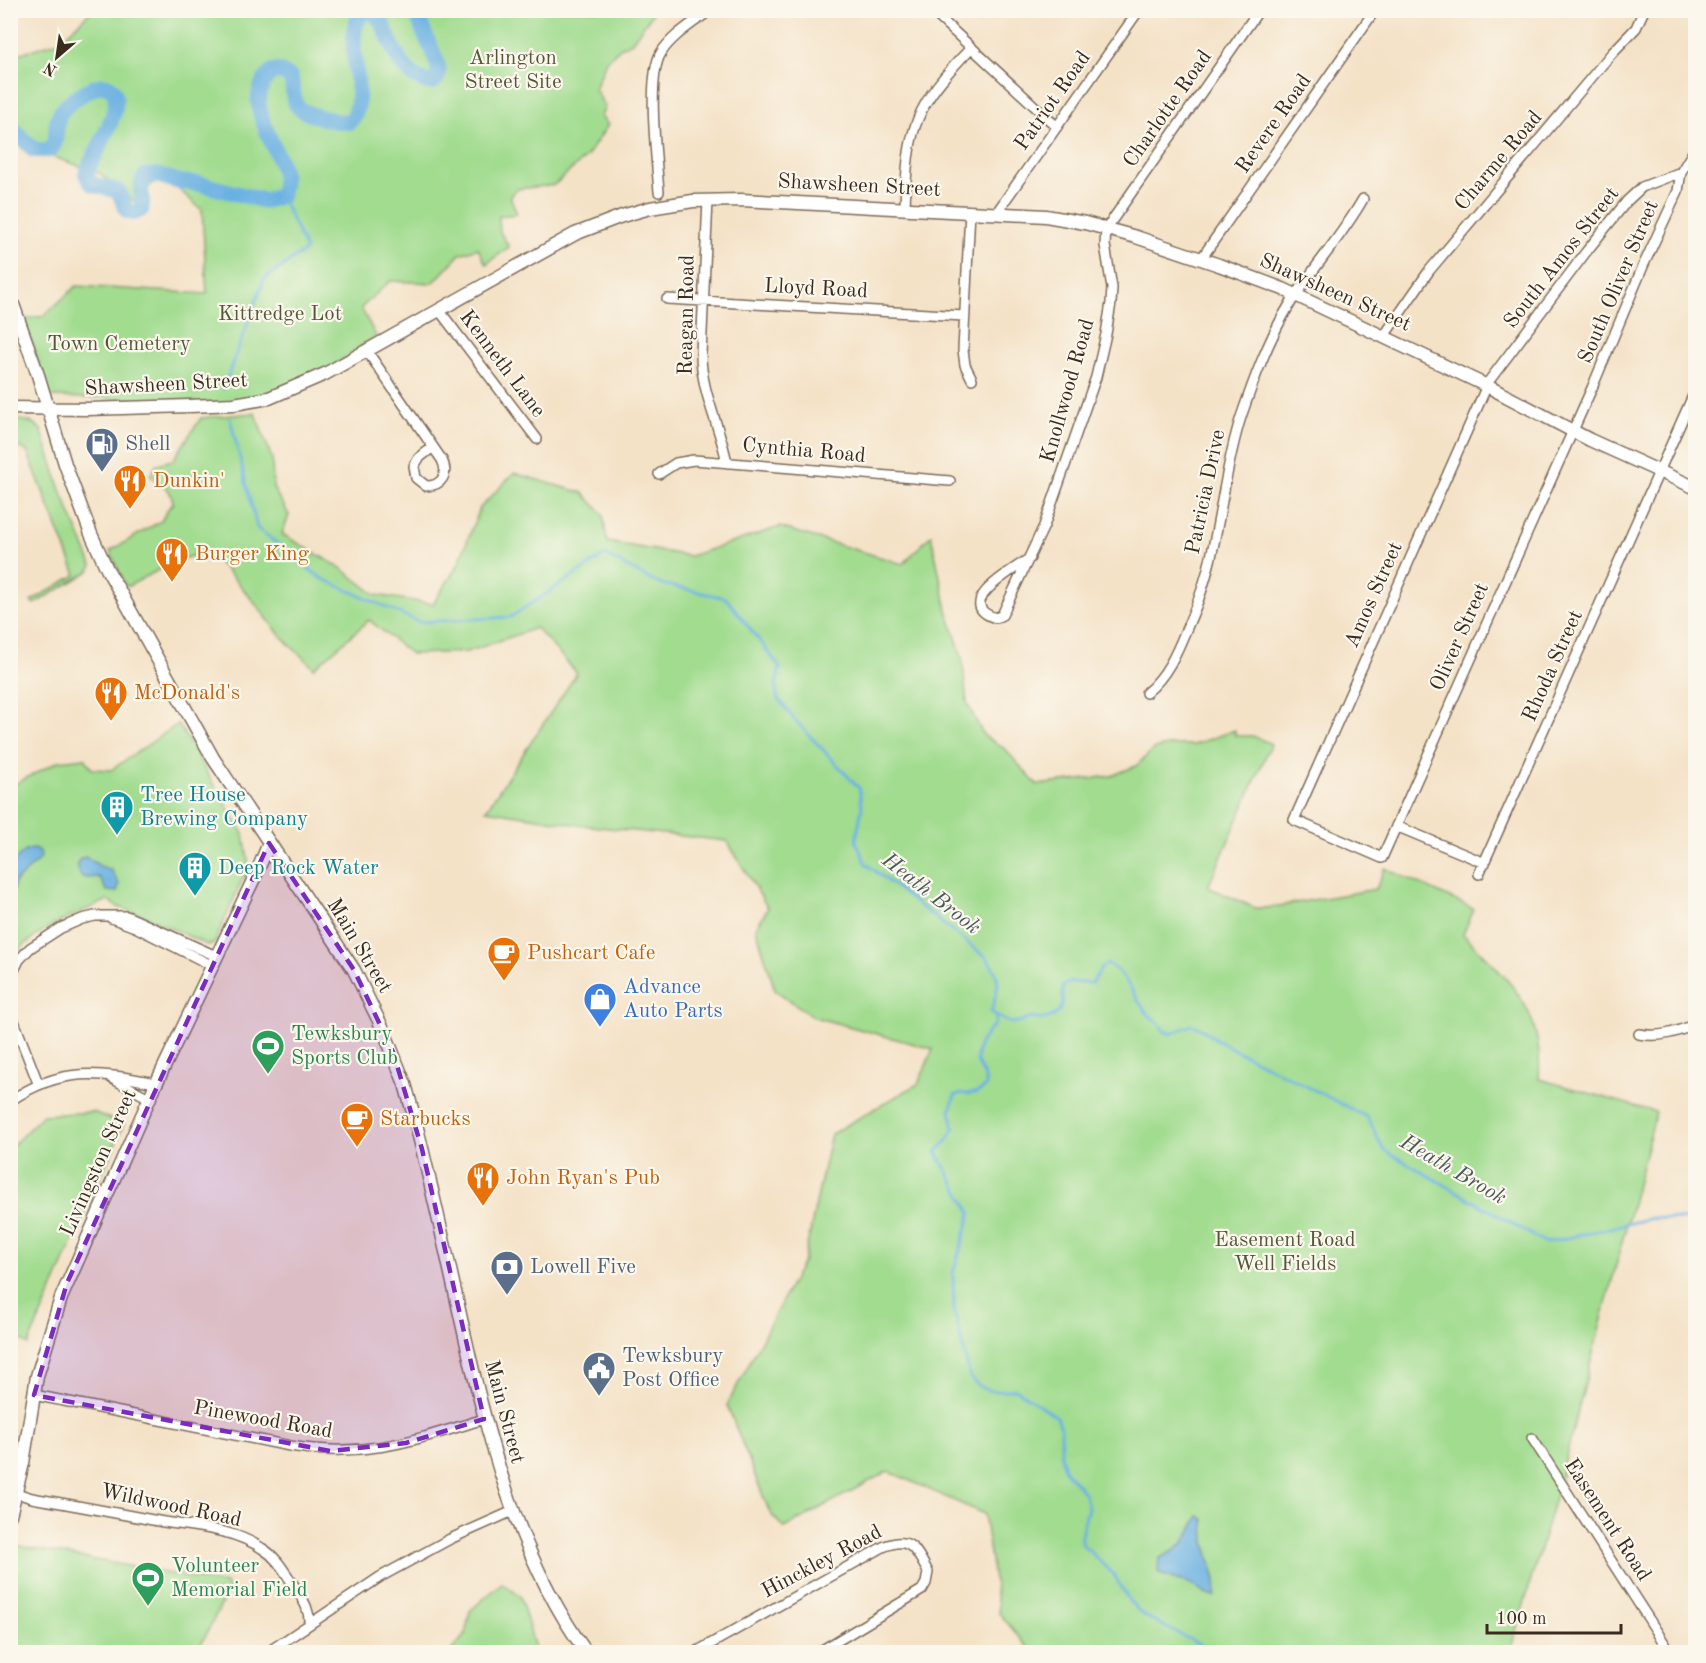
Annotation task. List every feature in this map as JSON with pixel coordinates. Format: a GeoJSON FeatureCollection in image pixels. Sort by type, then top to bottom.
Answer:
{"type":"FeatureCollection","features":[{"type":"Feature","properties":{"kind":"main road","name":"Shawsheen Street"},"geometry":{"type":"LineString","coordinates":[[10,408],[190,406],[254,401],[283,393],[367,351],[574,234],[635,212],[679,203],[708,200],[760,200],[997,212],[1061,218],[1106,229],[1202,259],[1297,294],[1487,386],[1572,431],[1695,488]]}},
{"type":"Feature","properties":{"kind":"main road","name":"Main Street"},"geometry":{"type":"LineString","coordinates":[[10,296],[75,492],[107,569],[213,758],[354,970],[393,1052],[405,1084],[419,1138],[484,1419],[513,1511],[553,1600],[586,1653]]}},
{"type":"Feature","properties":{"kind":"main road","name":"Livingston Street"},"geometry":{"type":"LineString","coordinates":[[10,1515],[23,1463],[37,1376],[61,1298],[149,1098],[269,843]]}},
{"type":"Feature","properties":{"kind":"street"},"geometry":{"type":"LineString","coordinates":[[659,192],[653,83],[656,63],[667,45],[710,10]]}},
{"type":"Feature","properties":{"kind":"street"},"geometry":{"type":"LineString","coordinates":[[931,10],[1057,127]]}},
{"type":"Feature","properties":{"kind":"street","name":"Patriot Road"},"geometry":{"type":"LineString","coordinates":[[997,212],[1139,10]]}},
{"type":"Feature","properties":{"kind":"street","name":"Charlotte Road"},"geometry":{"type":"LineString","coordinates":[[1106,229],[1258,10]]}},
{"type":"Feature","properties":{"kind":"street","name":"Revere Road"},"geometry":{"type":"LineString","coordinates":[[1202,259],[1375,10]]}},
{"type":"Feature","properties":{"kind":"street","name":"Charme Road"},"geometry":{"type":"LineString","coordinates":[[1383,336],[1429,271],[1622,41],[1636,28],[1644,10]]}},
{"type":"Feature","properties":{"kind":"street"},"geometry":{"type":"LineString","coordinates":[[905,207],[909,148],[917,118],[935,87],[971,48]]}},
{"type":"Feature","properties":{"kind":"street","name":"South Oliver Street"},"geometry":{"type":"LineString","coordinates":[[1572,431],[1678,191],[1681,172],[1695,147]]}},
{"type":"Feature","properties":{"kind":"street","name":"South Amos Street"},"geometry":{"type":"LineString","coordinates":[[1487,386],[1586,252],[1627,201],[1642,187],[1681,172]]}},
{"type":"Feature","properties":{"kind":"street","name":"Patricia Drive"},"geometry":{"type":"LineString","coordinates":[[1146,693],[1170,666],[1198,602],[1210,563],[1227,468],[1242,416],[1276,330],[1297,294],[1363,199]]}},
{"type":"Feature","properties":{"kind":"street","name":"Reagan Road"},"geometry":{"type":"LineString","coordinates":[[708,200],[701,375],[721,435],[727,463]]}},
{"type":"Feature","properties":{"kind":"street"},"geometry":{"type":"LineString","coordinates":[[970,211],[963,358],[972,379]]}},
{"type":"Feature","properties":{"kind":"street","name":"Knollwood Road"},"geometry":{"type":"LineString","coordinates":[[1030,558],[987,590],[980,603],[985,614],[996,618],[1001,617],[1030,558],[1087,405],[1107,334],[1112,288],[1105,245],[1106,229]]}},
{"type":"Feature","properties":{"kind":"street","name":"Lloyd Road"},"geometry":{"type":"LineString","coordinates":[[667,299],[964,316]]}},
{"type":"Feature","properties":{"kind":"street","name":"Kenneth Lane"},"geometry":{"type":"LineString","coordinates":[[439,310],[537,439]]}},
{"type":"Feature","properties":{"kind":"street"},"geometry":{"type":"LineString","coordinates":[[367,351],[433,447]]}},
{"type":"Feature","properties":{"kind":"street","name":"Amos Street"},"geometry":{"type":"LineString","coordinates":[[1382,858],[1294,820],[1487,386]]}},
{"type":"Feature","properties":{"kind":"street","name":"Rhoda Street"},"geometry":{"type":"LineString","coordinates":[[1479,874],[1695,389]]}},
{"type":"Feature","properties":{"kind":"street","name":"Oliver Street"},"geometry":{"type":"LineString","coordinates":[[1382,858],[1572,431]]}},
{"type":"Feature","properties":{"kind":"street","name":"Cynthia Road"},"geometry":{"type":"LineString","coordinates":[[659,474],[684,460],[950,481]]}},
{"type":"Feature","properties":{"kind":"street"},"geometry":{"type":"LineString","coordinates":[[1396,826],[1485,863]]}},
{"type":"Feature","properties":{"kind":"street"},"geometry":{"type":"LineString","coordinates":[[10,978],[19,960],[30,948],[61,928],[89,917],[109,917],[214,961]]}},
{"type":"Feature","properties":{"kind":"street"},"geometry":{"type":"LineString","coordinates":[[11,1013],[38,1083]]}},
{"type":"Feature","properties":{"kind":"street"},"geometry":{"type":"LineString","coordinates":[[1639,1034],[1655,1036],[1667,1034],[1695,1024]]}},
{"type":"Feature","properties":{"kind":"street"},"geometry":{"type":"LineString","coordinates":[[10,1101],[38,1083],[75,1074],[93,1074],[156,1083]]}},
{"type":"Feature","properties":{"kind":"street"},"geometry":{"type":"LineString","coordinates":[[109,1077],[149,1098]]}},
{"type":"Feature","properties":{"kind":"street","name":"Pinewood Road"},"geometry":{"type":"LineString","coordinates":[[34,1395],[290,1446],[330,1451],[375,1449],[406,1443],[484,1419]]}},
{"type":"Feature","properties":{"kind":"street","name":"Easement Road"},"geometry":{"type":"LineString","coordinates":[[1532,1438],[1670,1653]]}},
{"type":"Feature","properties":{"kind":"street","name":"Wildwood Road"},"geometry":{"type":"LineString","coordinates":[[16,1492],[33,1498],[201,1527],[232,1534],[252,1542],[266,1550],[279,1562],[307,1605],[310,1614],[309,1624]]}},
{"type":"Feature","properties":{"kind":"street"},"geometry":{"type":"LineString","coordinates":[[268,1653],[380,1577],[450,1539],[513,1511]]}},
{"type":"Feature","properties":{"kind":"street","name":"Hinckley Road"},"geometry":{"type":"LineString","coordinates":[[696,1653],[883,1547],[894,1542],[902,1542],[913,1547],[928,1572],[922,1590],[819,1653]]}},
{"type":"Feature","properties":{"kind":"highlighted area"},"geometry":{"type":"Polygon","coordinates":[[[269,843],[354,970],[393,1052],[422,1149],[484,1419],[406,1443],[330,1451],[34,1395],[67,1283],[269,843]]]}},
{"type":"Feature","properties":{"kind":"green space"},"geometry":{"type":"Polygon","coordinates":[[[648,10],[652,14],[632,42],[620,48],[606,61],[595,89],[605,107],[601,116],[608,125],[587,156],[554,185],[517,189],[510,196],[517,214],[499,216],[500,232],[509,247],[486,264],[478,248],[460,254],[433,283],[390,281],[361,308],[376,336],[302,388],[229,405],[170,400],[50,397],[24,319],[44,316],[76,286],[207,294],[202,210],[174,185],[155,181],[134,201],[99,173],[11,142],[10,66],[14,55],[60,41],[91,11],[648,10]]]}},
{"type":"Feature","properties":{"kind":"green space","name":"Easement Road Well Fields"},"geometry":{"type":"Polygon","coordinates":[[[255,413],[272,459],[273,488],[289,515],[282,534],[341,568],[376,595],[433,604],[458,565],[480,508],[514,473],[583,493],[603,514],[607,542],[690,556],[780,527],[903,564],[931,535],[947,610],[962,657],[967,703],[984,736],[1005,749],[1037,785],[1111,776],[1136,766],[1154,749],[1171,745],[1193,745],[1235,730],[1235,736],[1253,736],[1271,744],[1208,887],[1255,908],[1267,908],[1376,889],[1385,868],[1474,909],[1463,934],[1509,982],[1529,1014],[1536,1032],[1539,1079],[1656,1112],[1557,1491],[1510,1652],[1032,1652],[999,1613],[984,1514],[888,1471],[784,1528],[770,1513],[727,1405],[804,1260],[831,1134],[918,1084],[933,1049],[814,1017],[775,990],[756,928],[768,908],[727,841],[581,825],[486,810],[577,673],[536,628],[467,652],[411,654],[369,620],[314,668],[281,636],[245,591],[214,558],[207,555],[188,557],[127,587],[110,551],[161,521],[173,503],[166,487],[150,476],[157,464],[173,460],[201,418],[255,413]]]}},
{"type":"Feature","properties":{"kind":"green space"},"geometry":{"type":"Polygon","coordinates":[[[11,420],[28,421],[41,430],[63,496],[92,565],[89,571],[34,604],[31,601],[76,575],[27,451],[19,447],[11,451],[11,420]]]}},
{"type":"Feature","properties":{"kind":"green space"},"geometry":{"type":"Polygon","coordinates":[[[178,724],[244,835],[248,859],[247,869],[214,944],[207,945],[143,915],[118,907],[108,900],[43,932],[20,949],[11,959],[10,813],[14,811],[11,806],[11,786],[59,761],[85,758],[92,769],[111,770],[178,724]]]}},
{"type":"Feature","properties":{"kind":"green space"},"geometry":{"type":"Polygon","coordinates":[[[93,1112],[124,1124],[28,1345],[11,1332],[11,1147],[43,1115],[93,1112]]]}},
{"type":"Feature","properties":{"kind":"green space"},"geometry":{"type":"Polygon","coordinates":[[[13,1545],[226,1584],[229,1589],[197,1652],[11,1652],[10,1557],[13,1545]]]}},
{"type":"Feature","properties":{"kind":"green space"},"geometry":{"type":"Polygon","coordinates":[[[502,1583],[520,1596],[536,1652],[450,1652],[465,1635],[470,1611],[502,1583]]]}},
{"type":"Feature","properties":{"kind":"water"},"geometry":{"type":"Polygon","coordinates":[[[35,849],[40,852],[41,858],[15,882],[11,898],[11,863],[27,850],[35,849]]]}},
{"type":"Feature","properties":{"kind":"water"},"geometry":{"type":"Polygon","coordinates":[[[86,857],[111,870],[119,884],[117,892],[107,891],[99,877],[81,876],[77,863],[81,858],[86,857]]]}},
{"type":"Feature","properties":{"kind":"water"},"geometry":{"type":"Polygon","coordinates":[[[1199,1516],[1204,1519],[1205,1542],[1216,1580],[1215,1597],[1205,1594],[1190,1584],[1158,1572],[1159,1558],[1180,1546],[1199,1516]]]}},
{"type":"Feature","properties":{"kind":"waterway"},"geometry":{"type":"LineString","coordinates":[[10,126],[34,150],[50,150],[55,140],[58,117],[64,108],[90,89],[99,86],[110,87],[115,97],[112,118],[86,174],[92,184],[118,191],[127,211],[134,213],[141,210],[141,190],[145,176],[156,175],[180,182],[201,184],[265,201],[281,196],[283,172],[259,108],[259,96],[263,83],[272,72],[279,71],[290,77],[295,101],[299,108],[320,117],[349,122],[356,112],[358,98],[354,33],[358,20],[367,10]]}},
{"type":"Feature","properties":{"kind":"waterway"},"geometry":{"type":"LineString","coordinates":[[370,10],[383,25],[403,65],[411,74],[430,82],[435,80],[438,67],[422,27],[418,10]]}},
{"type":"Feature","properties":{"kind":"waterway","name":"Heath Brook"},"geometry":{"type":"LineString","coordinates":[[223,389],[264,279],[306,250],[281,196]]}},
{"type":"Feature","properties":{"kind":"waterway","name":"Heath Brook"},"geometry":{"type":"LineString","coordinates":[[230,418],[257,528],[321,578],[419,622],[511,617],[605,555],[657,583],[726,598],[780,667],[776,685],[777,697],[794,719],[859,788],[862,806],[856,841],[866,864],[987,958],[995,972],[998,984],[991,1012],[1003,1020],[1015,1023],[1032,1018],[1045,1019],[1053,1016],[1062,1006],[1063,986],[1070,982],[1092,983],[1102,967],[1108,964],[1120,973],[1147,1013],[1164,1031],[1171,1034],[1191,1025],[1199,1027],[1218,1041],[1367,1117],[1384,1150],[1546,1243],[1652,1218],[1696,1220]]}},
{"type":"Feature","properties":{"kind":"waterway"},"geometry":{"type":"LineString","coordinates":[[996,1017],[995,1024],[982,1040],[977,1054],[978,1064],[986,1079],[985,1087],[976,1093],[955,1095],[950,1111],[954,1128],[946,1142],[936,1152],[971,1213],[953,1273],[954,1310],[970,1377],[985,1389],[1003,1391],[1016,1389],[1057,1417],[1061,1428],[1061,1456],[1064,1469],[1085,1494],[1088,1508],[1081,1535],[1083,1545],[1114,1575],[1130,1602],[1143,1615],[1213,1652]]}},
{"type":"Feature","properties":{"kind":"place","name":"Shell"},"geometry":{"type":"Point","coordinates":[102,473]}},
{"type":"Feature","properties":{"kind":"place","name":"Dunkin'"},"geometry":{"type":"Point","coordinates":[130,510]}},
{"type":"Feature","properties":{"kind":"place","name":"Burger King"},"geometry":{"type":"Point","coordinates":[172,583]}},
{"type":"Feature","properties":{"kind":"place","name":"McDonald's"},"geometry":{"type":"Point","coordinates":[111,722]}},
{"type":"Feature","properties":{"kind":"place","name":"Tree House Brewing Company"},"geometry":{"type":"Point","coordinates":[117,836]}},
{"type":"Feature","properties":{"kind":"place","name":"Deep Rock Water"},"geometry":{"type":"Point","coordinates":[195,897]}},
{"type":"Feature","properties":{"kind":"place","name":"Pushcart Cafe"},"geometry":{"type":"Point","coordinates":[504,982]}},
{"type":"Feature","properties":{"kind":"place","name":"Advance Auto Parts"},"geometry":{"type":"Point","coordinates":[600,1028]}},
{"type":"Feature","properties":{"kind":"place","name":"Tewksbury Sports Club"},"geometry":{"type":"Point","coordinates":[268,1075]}},
{"type":"Feature","properties":{"kind":"place","name":"Starbucks"},"geometry":{"type":"Point","coordinates":[357,1148]}},
{"type":"Feature","properties":{"kind":"place","name":"John Ryan's Pub"},"geometry":{"type":"Point","coordinates":[483,1207]}},
{"type":"Feature","properties":{"kind":"place","name":"Lowell Five"},"geometry":{"type":"Point","coordinates":[507,1296]}},
{"type":"Feature","properties":{"kind":"place","name":"Tewksbury Post Office"},"geometry":{"type":"Point","coordinates":[599,1397]}},
{"type":"Feature","properties":{"kind":"place","name":"Volunteer Memorial Field"},"geometry":{"type":"Point","coordinates":[148,1607]}},
{"type":"Feature","properties":{"kind":"park label","name":"Arlington Street Site"},"geometry":{"type":"Point","coordinates":[513,70]}},
{"type":"Feature","properties":{"kind":"park label","name":"Kittredge Lot"},"geometry":{"type":"Point","coordinates":[280,314]}},
{"type":"Feature","properties":{"kind":"park label","name":"Town Cemetery"},"geometry":{"type":"Point","coordinates":[119,344]}}]}
